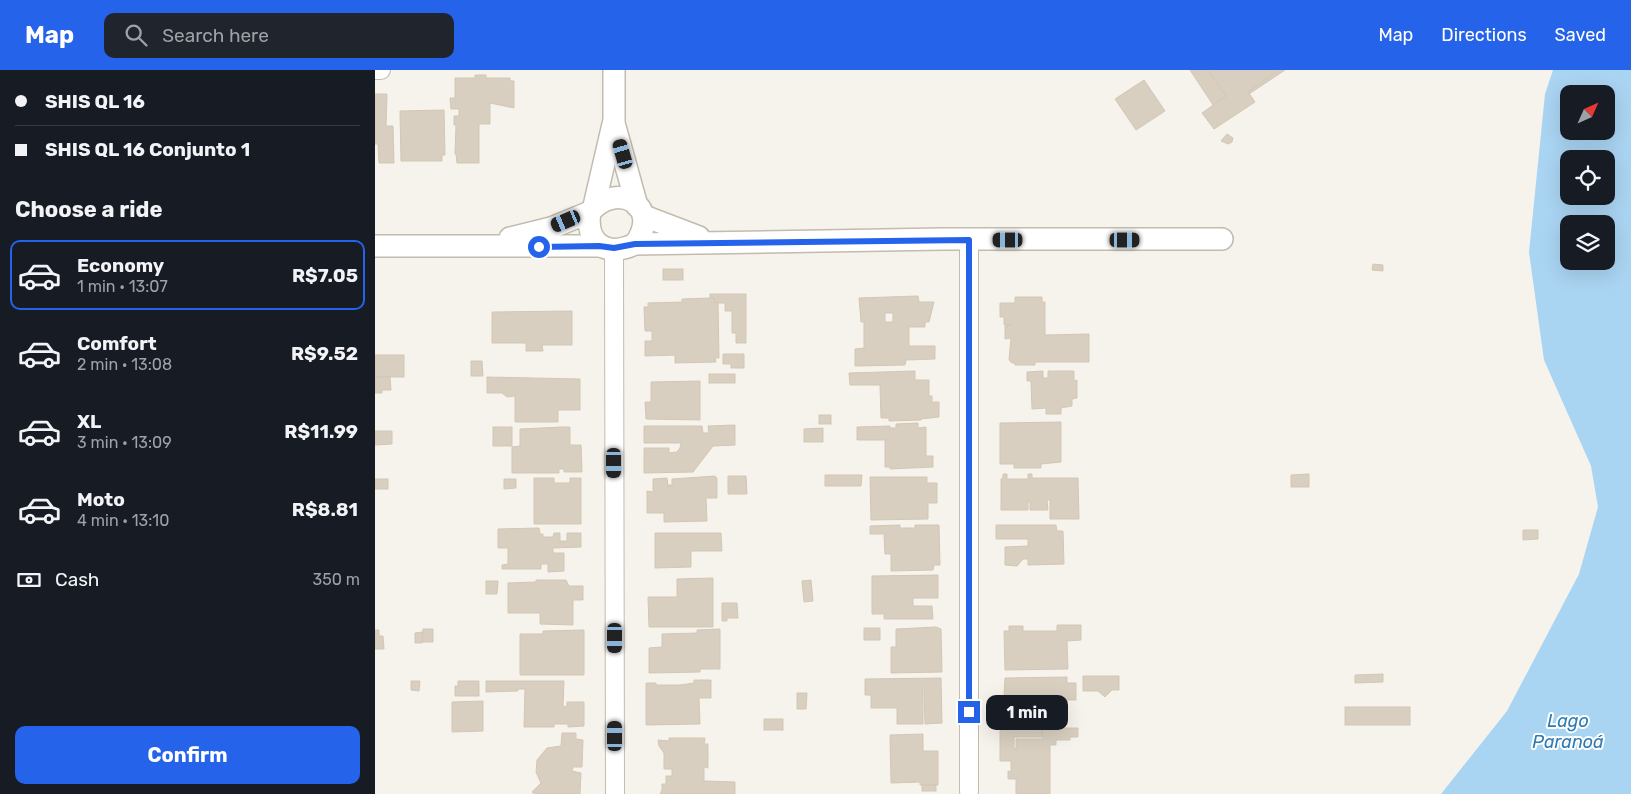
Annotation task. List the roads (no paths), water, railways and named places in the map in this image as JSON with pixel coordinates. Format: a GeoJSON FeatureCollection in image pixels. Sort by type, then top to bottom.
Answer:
{"type":"FeatureCollection","features":[{"type":"Feature","properties":{"kind":"street"},"geometry":{"type":"LineString","coordinates":[[375,70],[381,70]]}},
{"type":"Feature","properties":{"kind":"street"},"geometry":{"type":"LineString","coordinates":[[614,70],[614,120],[592,209],[589,230],[607,247],[615,794]]}},
{"type":"Feature","properties":{"kind":"street"},"geometry":{"type":"LineString","coordinates":[[614,120],[641,211],[642,234],[635,244]]}},
{"type":"Feature","properties":{"kind":"street"},"geometry":{"type":"LineString","coordinates":[[473,244],[535,233],[592,209],[604,199],[611,197],[625,198],[641,211],[716,243]]}},
{"type":"Feature","properties":{"kind":"street"},"geometry":{"type":"LineString","coordinates":[[375,246],[473,244],[524,247],[607,247],[635,244],[969,240],[1222,240]]}},
{"type":"Feature","properties":{"kind":"street"},"geometry":{"type":"LineString","coordinates":[[969,240],[969,791]]}},
{"type":"Feature","properties":{"kind":"water","name":"Lago Paranoá"},"geometry":{"type":"Polygon","coordinates":[[[1553,70],[1631,70],[1631,794],[1441,794],[1507,711],[1579,574],[1598,507],[1591,466],[1544,360],[1529,252],[1545,94],[1553,70]]]}}]}
